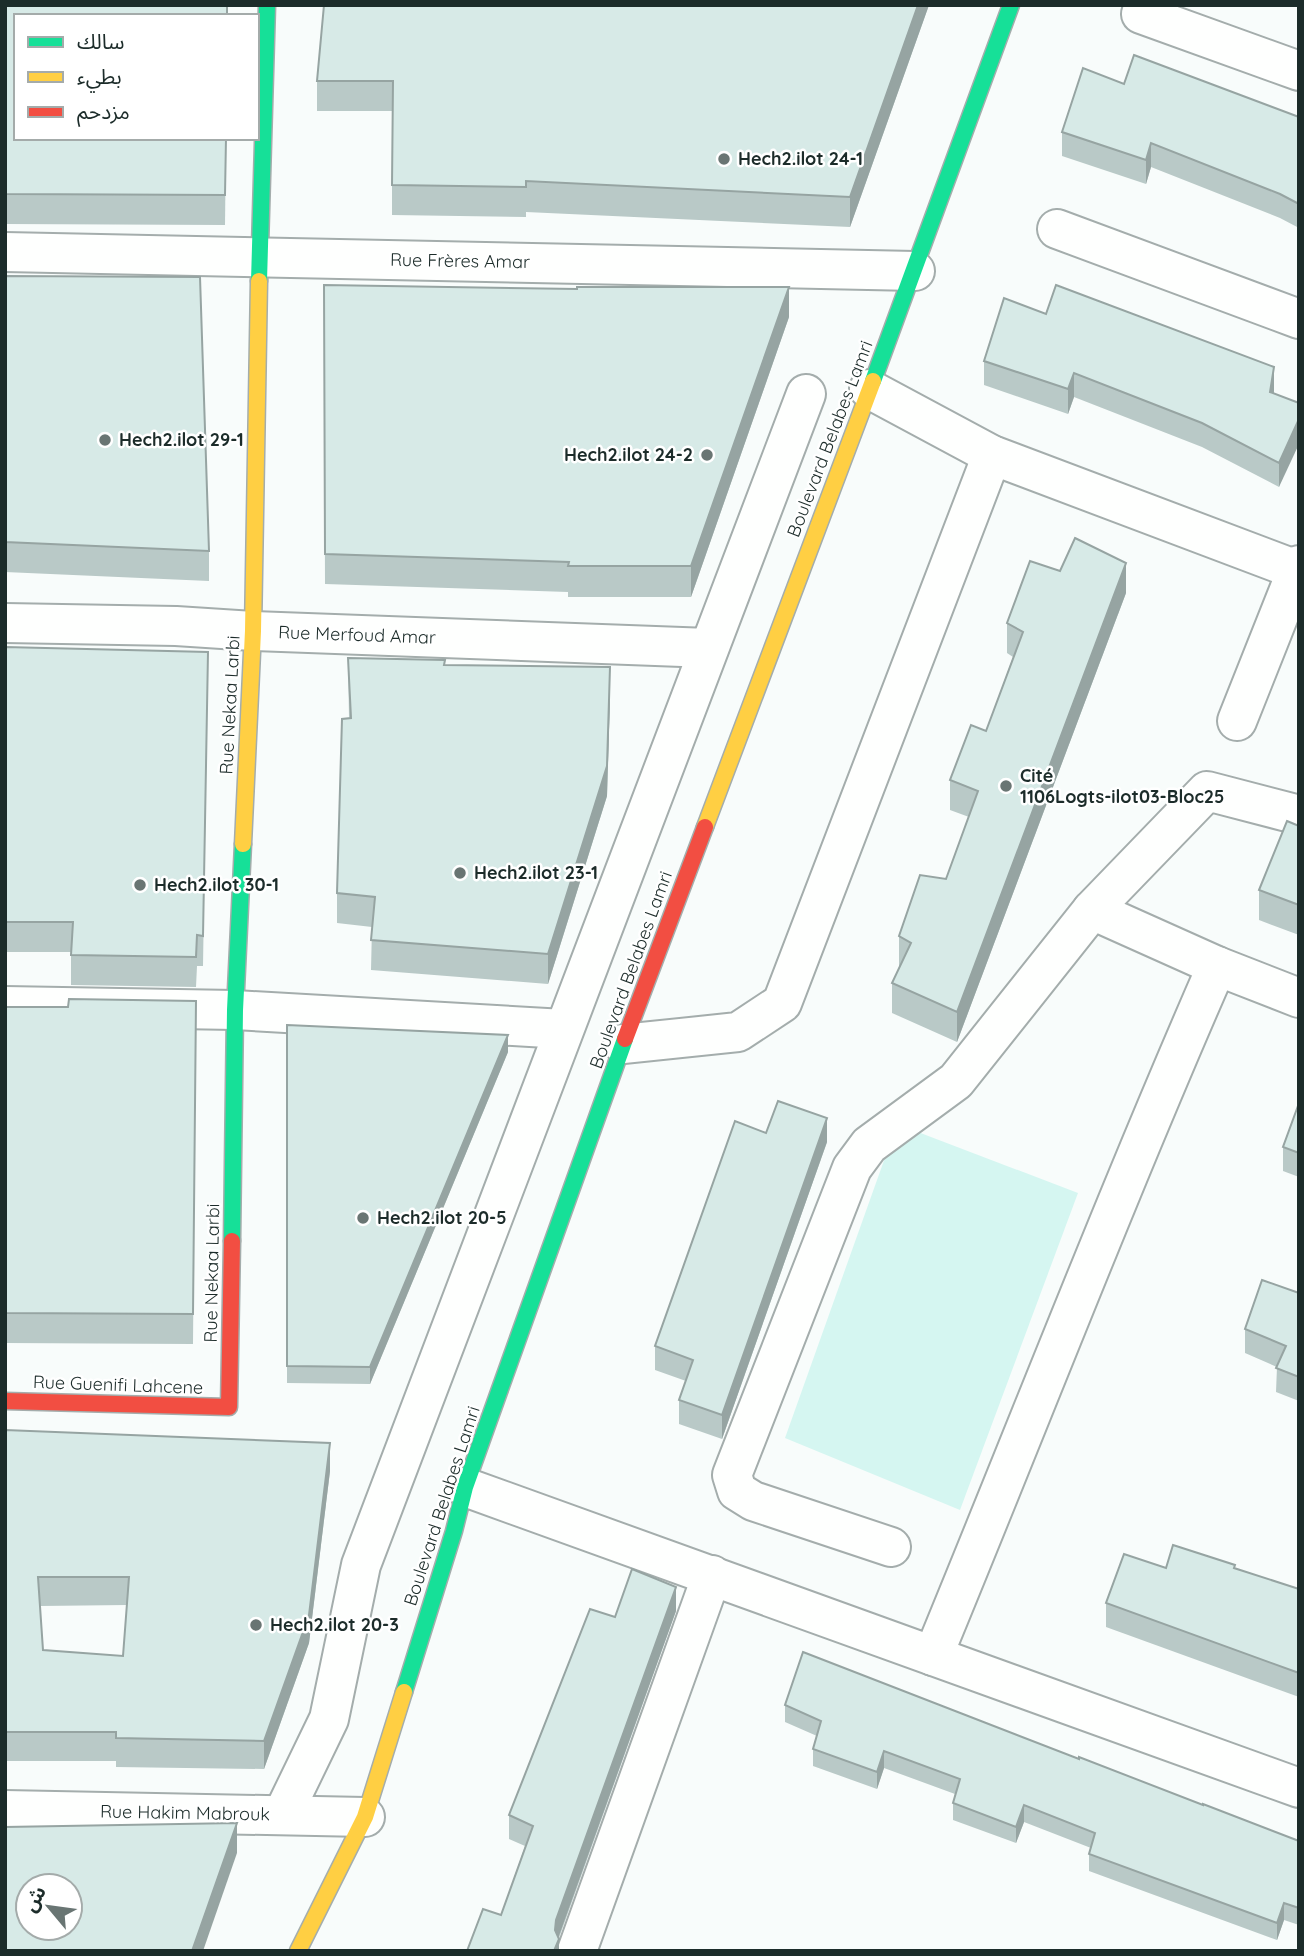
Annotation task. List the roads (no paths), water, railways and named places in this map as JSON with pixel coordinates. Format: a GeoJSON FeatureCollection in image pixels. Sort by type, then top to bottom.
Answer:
{"type":"FeatureCollection","features":[{"type":"Feature","properties":{"kind":"main road","name":"Rue Nekaa Larbi"},"geometry":{"type":"LineString","coordinates":[[229,1407],[235,1010],[253,631],[259,257],[267,5]]}},
{"type":"Feature","properties":{"kind":"main road","name":"Boulevard Belabes Lamri"},"geometry":{"type":"LineString","coordinates":[[298,1951],[365,1817],[454,1531],[465,1486],[624,1044],[915,271],[1011,5]]}},
{"type":"Feature","properties":{"kind":"main road","name":"Rue Guenifi Lahcene"},"geometry":{"type":"LineString","coordinates":[[5,1401],[229,1407]]}},
{"type":"Feature","properties":{"kind":"street"},"geometry":{"type":"LineString","coordinates":[[1141,14],[1299,71]]}},
{"type":"Feature","properties":{"kind":"street"},"geometry":{"type":"LineString","coordinates":[[1057,229],[1299,319]]}},
{"type":"Feature","properties":{"kind":"street","name":"Rue Frères Amar"},"geometry":{"type":"LineString","coordinates":[[5,251],[915,271]]}},
{"type":"Feature","properties":{"kind":"street"},"geometry":{"type":"LineString","coordinates":[[869,389],[992,455],[1298,568],[1237,721]]}},
{"type":"Feature","properties":{"kind":"street"},"geometry":{"type":"LineString","coordinates":[[283,1814],[329,1719],[361,1565],[806,394]]}},
{"type":"Feature","properties":{"kind":"street"},"geometry":{"type":"LineString","coordinates":[[624,1044],[738,1032],[782,1003],[992,455]]}},
{"type":"Feature","properties":{"kind":"street","name":"Rue Merfoud Amar"},"geometry":{"type":"LineString","coordinates":[[5,623],[176,626],[709,649]]}},
{"type":"Feature","properties":{"kind":"street"},"geometry":{"type":"LineString","coordinates":[[891,1547],[753,1501],[737,1491],[732,1475],[852,1168],[869,1144],[956,1081],[1092,910],[1206,792],[1299,815]]}},
{"type":"Feature","properties":{"kind":"street"},"geometry":{"type":"LineString","coordinates":[[1092,910],[1217,966],[1299,998]]}},
{"type":"Feature","properties":{"kind":"street"},"geometry":{"type":"LineString","coordinates":[[933,1656],[1154,1110],[1217,966]]}},
{"type":"Feature","properties":{"kind":"street"},"geometry":{"type":"LineString","coordinates":[[5,1006],[235,1010],[564,1030]]}},
{"type":"Feature","properties":{"kind":"street"},"geometry":{"type":"LineString","coordinates":[[465,1486],[1299,1788]]}},
{"type":"Feature","properties":{"kind":"street"},"geometry":{"type":"LineString","coordinates":[[577,1951],[712,1575]]}},
{"type":"Feature","properties":{"kind":"street","name":"Rue Hakim Mabrouk"},"geometry":{"type":"LineString","coordinates":[[5,1810],[365,1817]]}},
{"type":"Feature","properties":{"kind":"place","name":"Hech2.ilot 24-1"},"geometry":{"type":"Point","coordinates":[724,159]}},
{"type":"Feature","properties":{"kind":"place","name":"Hech2.ilot 29-1"},"geometry":{"type":"Point","coordinates":[105,440]}},
{"type":"Feature","properties":{"kind":"place","name":"Hech2.ilot 24-2"},"geometry":{"type":"Point","coordinates":[707,455]}},
{"type":"Feature","properties":{"kind":"place","name":"Cité 1106Logts-ilot03-Bloc25"},"geometry":{"type":"Point","coordinates":[1006,786]}},
{"type":"Feature","properties":{"kind":"place","name":"Hech2.ilot 23-1"},"geometry":{"type":"Point","coordinates":[460,873]}},
{"type":"Feature","properties":{"kind":"place","name":"Hech2.ilot 30-1"},"geometry":{"type":"Point","coordinates":[140,885]}},
{"type":"Feature","properties":{"kind":"place","name":"Hech2.ilot 20-5"},"geometry":{"type":"Point","coordinates":[363,1218]}},
{"type":"Feature","properties":{"kind":"place","name":"Hech2.ilot 20-3"},"geometry":{"type":"Point","coordinates":[256,1625]}}]}
